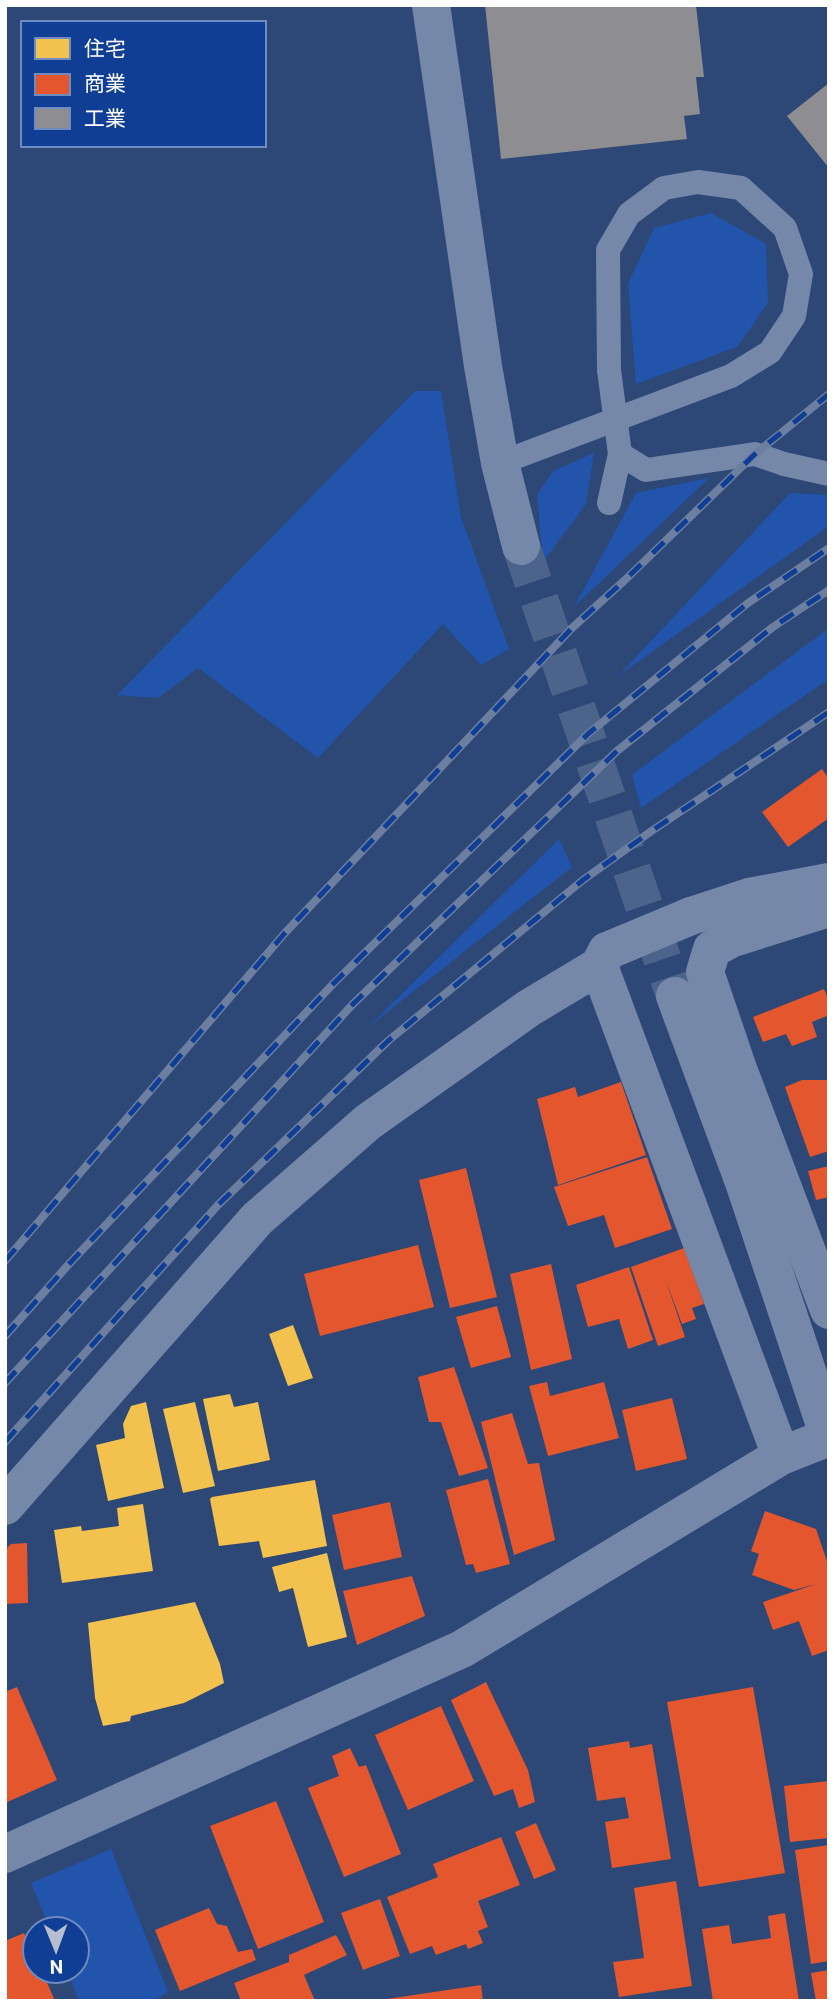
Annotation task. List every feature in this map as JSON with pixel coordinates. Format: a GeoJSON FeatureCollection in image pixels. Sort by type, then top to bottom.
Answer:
{"type":"FeatureCollection","features":[{"type":"Feature","properties":{"kind":"street"},"geometry":{"type":"LineString","coordinates":[[431,5],[482,366],[500,463],[521,546]]}},
{"type":"Feature","properties":{"kind":"street"},"geometry":{"type":"LineString","coordinates":[[5,1506],[257,1219],[368,1122],[603,959],[691,916],[749,897],[829,882]]}},
{"type":"Feature","properties":{"kind":"street"},"geometry":{"type":"LineString","coordinates":[[829,908],[733,938],[712,949],[705,972],[738,1069],[829,1310]]}},
{"type":"Feature","properties":{"kind":"street"},"geometry":{"type":"LineString","coordinates":[[603,959],[782,1456]]}},
{"type":"Feature","properties":{"kind":"street"},"geometry":{"type":"LineString","coordinates":[[5,1854],[462,1649],[782,1456],[829,1437],[745,1185],[675,996]]}},
{"type":"Feature","properties":{"kind":"lane"},"geometry":{"type":"LineString","coordinates":[[500,463],[731,376],[770,352],[794,316],[801,274],[785,228],[741,188],[698,182],[664,188],[629,214],[608,250],[609,370],[620,454],[609,503]]}},
{"type":"Feature","properties":{"kind":"lane"},"geometry":{"type":"LineString","coordinates":[[620,454],[646,470],[755,454],[829,474]]}},
{"type":"Feature","properties":{"kind":"shaded area"},"geometry":{"type":"Polygon","coordinates":[[[711,213],[766,244],[768,303],[737,347],[636,384],[628,284],[654,228],[711,213]]]}},
{"type":"Feature","properties":{"kind":"shaded area"},"geometry":{"type":"Polygon","coordinates":[[[415,391],[441,391],[461,517],[509,649],[481,665],[443,624],[318,758],[198,668],[158,698],[117,695],[415,391]]]}},
{"type":"Feature","properties":{"kind":"shaded area"},"geometry":{"type":"Polygon","coordinates":[[[594,453],[586,504],[543,562],[537,495],[553,471],[594,453]]]}},
{"type":"Feature","properties":{"kind":"shaded area"},"geometry":{"type":"Polygon","coordinates":[[[709,478],[574,607],[636,493],[709,478]]]}},
{"type":"Feature","properties":{"kind":"shaded area"},"geometry":{"type":"Polygon","coordinates":[[[790,493],[829,495],[829,526],[618,676],[790,493]]]}},
{"type":"Feature","properties":{"kind":"shaded area"},"geometry":{"type":"Polygon","coordinates":[[[829,628],[829,679],[641,808],[632,775],[829,628]]]}},
{"type":"Feature","properties":{"kind":"shaded area"},"geometry":{"type":"Polygon","coordinates":[[[559,839],[572,867],[367,1028],[559,839]]]}},
{"type":"Feature","properties":{"kind":"shaded area"},"geometry":{"type":"Polygon","coordinates":[[[111,1849],[168,1992],[152,2001],[79,2001],[73,1985],[91,1985],[91,1915],[44,1915],[31,1883],[111,1849]]]}},
{"type":"Feature","properties":{"kind":"building: 住宅"},"geometry":{"type":"Polygon","coordinates":[[[293,1325],[313,1378],[288,1386],[269,1334],[293,1325]]]}},
{"type":"Feature","properties":{"kind":"building: 住宅"},"geometry":{"type":"Polygon","coordinates":[[[230,1394],[234,1407],[258,1402],[270,1460],[218,1471],[203,1399],[230,1394]]]}},
{"type":"Feature","properties":{"kind":"building: 住宅"},"geometry":{"type":"Polygon","coordinates":[[[146,1402],[164,1488],[108,1501],[96,1445],[125,1438],[123,1424],[131,1406],[146,1402]]]}},
{"type":"Feature","properties":{"kind":"building: 住宅"},"geometry":{"type":"Polygon","coordinates":[[[195,1402],[215,1486],[183,1493],[163,1409],[195,1402]]]}},
{"type":"Feature","properties":{"kind":"building: 住宅"},"geometry":{"type":"Polygon","coordinates":[[[315,1480],[327,1546],[263,1558],[259,1541],[219,1546],[210,1499],[212,1497],[315,1480]]]}},
{"type":"Feature","properties":{"kind":"building: 住宅"},"geometry":{"type":"Polygon","coordinates":[[[143,1504],[153,1571],[62,1583],[54,1530],[81,1526],[82,1531],[119,1526],[117,1508],[143,1504]]]}},
{"type":"Feature","properties":{"kind":"building: 住宅"},"geometry":{"type":"Polygon","coordinates":[[[327,1553],[347,1637],[308,1647],[293,1588],[279,1592],[272,1567],[327,1553]]]}},
{"type":"Feature","properties":{"kind":"building: 住宅"},"geometry":{"type":"Polygon","coordinates":[[[195,1602],[220,1664],[224,1683],[184,1703],[131,1716],[130,1721],[103,1726],[95,1698],[88,1623],[195,1602]]]}},
{"type":"Feature","properties":{"kind":"building: 商業"},"geometry":{"type":"Polygon","coordinates":[[[822,769],[829,779],[829,818],[788,847],[762,812],[822,769]]]}},
{"type":"Feature","properties":{"kind":"building: 商業"},"geometry":{"type":"Polygon","coordinates":[[[824,989],[829,1001],[829,1015],[812,1022],[817,1037],[792,1046],[786,1034],[763,1042],[753,1017],[824,989]]]}},
{"type":"Feature","properties":{"kind":"building: 商業"},"geometry":{"type":"Polygon","coordinates":[[[802,1080],[829,1080],[829,1151],[810,1157],[785,1087],[802,1080]]]}},
{"type":"Feature","properties":{"kind":"building: 商業"},"geometry":{"type":"Polygon","coordinates":[[[621,1082],[646,1155],[558,1185],[537,1099],[575,1087],[578,1097],[621,1082]]]}},
{"type":"Feature","properties":{"kind":"building: 商業"},"geometry":{"type":"Polygon","coordinates":[[[647,1157],[672,1229],[615,1248],[604,1215],[568,1226],[554,1187],[647,1157]]]}},
{"type":"Feature","properties":{"kind":"building: 商業"},"geometry":{"type":"Polygon","coordinates":[[[829,1166],[829,1197],[816,1200],[808,1171],[829,1166]]]}},
{"type":"Feature","properties":{"kind":"building: 商業"},"geometry":{"type":"Polygon","coordinates":[[[466,1168],[497,1297],[450,1308],[419,1180],[466,1168]]]}},
{"type":"Feature","properties":{"kind":"building: 商業"},"geometry":{"type":"Polygon","coordinates":[[[418,1245],[434,1307],[320,1336],[304,1274],[418,1245]]]}},
{"type":"Feature","properties":{"kind":"building: 商業"},"geometry":{"type":"Polygon","coordinates":[[[684,1248],[704,1304],[692,1308],[696,1319],[682,1324],[665,1278],[685,1337],[658,1346],[631,1267],[684,1248]]]}},
{"type":"Feature","properties":{"kind":"building: 商業"},"geometry":{"type":"Polygon","coordinates":[[[551,1264],[572,1359],[531,1370],[510,1274],[551,1264]]]}},
{"type":"Feature","properties":{"kind":"building: 商業"},"geometry":{"type":"Polygon","coordinates":[[[629,1267],[653,1340],[628,1349],[619,1319],[588,1327],[576,1285],[629,1267]]]}},
{"type":"Feature","properties":{"kind":"building: 商業"},"geometry":{"type":"Polygon","coordinates":[[[497,1306],[511,1357],[471,1368],[456,1317],[497,1306]]]}},
{"type":"Feature","properties":{"kind":"building: 商業"},"geometry":{"type":"Polygon","coordinates":[[[454,1367],[488,1468],[459,1476],[441,1422],[429,1422],[418,1377],[454,1367]]]}},
{"type":"Feature","properties":{"kind":"building: 商業"},"geometry":{"type":"Polygon","coordinates":[[[547,1382],[550,1396],[604,1382],[619,1438],[548,1456],[529,1386],[547,1382]]]}},
{"type":"Feature","properties":{"kind":"building: 商業"},"geometry":{"type":"Polygon","coordinates":[[[672,1398],[687,1459],[636,1471],[622,1410],[672,1398]]]}},
{"type":"Feature","properties":{"kind":"building: 商業"},"geometry":{"type":"Polygon","coordinates":[[[512,1413],[528,1464],[539,1463],[555,1540],[514,1555],[481,1422],[512,1413]]]}},
{"type":"Feature","properties":{"kind":"building: 商業"},"geometry":{"type":"Polygon","coordinates":[[[488,1479],[510,1564],[476,1573],[473,1564],[466,1565],[446,1490],[488,1479]]]}},
{"type":"Feature","properties":{"kind":"building: 商業"},"geometry":{"type":"Polygon","coordinates":[[[390,1502],[402,1557],[344,1570],[332,1515],[390,1502]]]}},
{"type":"Feature","properties":{"kind":"building: 商業"},"geometry":{"type":"Polygon","coordinates":[[[765,1511],[816,1529],[829,1567],[829,1650],[812,1656],[799,1621],[773,1630],[763,1602],[816,1584],[794,1590],[752,1575],[759,1554],[751,1551],[765,1511]]]}},
{"type":"Feature","properties":{"kind":"building: 商業"},"geometry":{"type":"Polygon","coordinates":[[[27,1543],[28,1603],[5,1604],[5,1550],[11,1544],[27,1543]]]}},
{"type":"Feature","properties":{"kind":"building: 商業"},"geometry":{"type":"Polygon","coordinates":[[[412,1576],[425,1616],[357,1645],[343,1591],[412,1576]]]}},
{"type":"Feature","properties":{"kind":"building: 商業"},"geometry":{"type":"Polygon","coordinates":[[[486,1682],[528,1770],[535,1802],[519,1808],[513,1789],[494,1796],[451,1700],[486,1682]]]}},
{"type":"Feature","properties":{"kind":"building: 商業"},"geometry":{"type":"Polygon","coordinates":[[[17,1687],[57,1780],[5,1803],[5,1692],[17,1687]]]}},
{"type":"Feature","properties":{"kind":"building: 商業"},"geometry":{"type":"Polygon","coordinates":[[[753,1687],[785,1873],[699,1887],[667,1702],[753,1687]]]}},
{"type":"Feature","properties":{"kind":"building: 商業"},"geometry":{"type":"Polygon","coordinates":[[[441,1706],[474,1781],[408,1810],[375,1735],[441,1706]]]}},
{"type":"Feature","properties":{"kind":"building: 商業"},"geometry":{"type":"Polygon","coordinates":[[[629,1741],[630,1748],[652,1744],[671,1859],[612,1868],[605,1822],[629,1818],[625,1797],[597,1801],[588,1748],[629,1741]]]}},
{"type":"Feature","properties":{"kind":"building: 商業"},"geometry":{"type":"Polygon","coordinates":[[[350,1748],[359,1767],[366,1765],[401,1854],[344,1877],[308,1788],[339,1776],[332,1756],[350,1748]]]}},
{"type":"Feature","properties":{"kind":"building: 商業"},"geometry":{"type":"Polygon","coordinates":[[[829,1781],[829,1838],[790,1842],[784,1786],[829,1781]]]}},
{"type":"Feature","properties":{"kind":"building: 商業"},"geometry":{"type":"Polygon","coordinates":[[[276,1801],[324,1922],[258,1949],[210,1826],[276,1801]]]}},
{"type":"Feature","properties":{"kind":"building: 商業"},"geometry":{"type":"Polygon","coordinates":[[[536,1823],[556,1870],[534,1879],[515,1832],[536,1823]]]}},
{"type":"Feature","properties":{"kind":"building: 商業"},"geometry":{"type":"Polygon","coordinates":[[[501,1837],[520,1885],[478,1901],[488,1927],[478,1931],[483,1943],[468,1949],[466,1944],[436,1955],[432,1946],[410,1954],[387,1897],[438,1877],[433,1864],[501,1837]]]}},
{"type":"Feature","properties":{"kind":"building: 商業"},"geometry":{"type":"Polygon","coordinates":[[[829,1845],[829,1961],[811,1964],[795,1850],[829,1845]]]}},
{"type":"Feature","properties":{"kind":"building: 商業"},"geometry":{"type":"Polygon","coordinates":[[[676,1881],[692,1986],[619,1997],[613,1962],[644,1958],[634,1888],[676,1881]]]}},
{"type":"Feature","properties":{"kind":"building: 商業"},"geometry":{"type":"Polygon","coordinates":[[[380,1899],[400,1956],[363,1970],[341,1913],[380,1899]]]}},
{"type":"Feature","properties":{"kind":"building: 商業"},"geometry":{"type":"Polygon","coordinates":[[[209,1908],[217,1924],[227,1926],[238,1952],[252,1949],[256,1960],[180,1991],[155,1930],[209,1908]]]}},
{"type":"Feature","properties":{"kind":"building: 商業"},"geometry":{"type":"Polygon","coordinates":[[[785,1913],[799,2001],[713,2001],[702,1929],[729,1925],[732,1944],[771,1938],[768,1916],[785,1913]]]}},
{"type":"Feature","properties":{"kind":"building: 商業"},"geometry":{"type":"Polygon","coordinates":[[[21,1934],[21,1985],[48,1985],[55,2001],[5,2001],[5,1941],[21,1934]]]}},
{"type":"Feature","properties":{"kind":"building: 商業"},"geometry":{"type":"Polygon","coordinates":[[[336,1935],[347,1955],[304,1975],[315,2001],[241,2001],[234,1983],[289,1962],[289,1955],[336,1935]]]}},
{"type":"Feature","properties":{"kind":"building: 商業"},"geometry":{"type":"Polygon","coordinates":[[[829,1970],[829,2001],[816,2001],[811,1973],[829,1970]]]}},
{"type":"Feature","properties":{"kind":"building: 商業"},"geometry":{"type":"Polygon","coordinates":[[[481,1985],[483,2001],[387,1999],[481,1985]]]}},
{"type":"Feature","properties":{"kind":"building: 工業"},"geometry":{"type":"Polygon","coordinates":[[[485,5],[696,5],[704,77],[696,77],[700,114],[684,116],[687,139],[501,159],[485,5]]]}},
{"type":"Feature","properties":{"kind":"building: 工業"},"geometry":{"type":"Polygon","coordinates":[[[829,83],[829,168],[787,116],[829,83]]]}},
{"type":"Feature","properties":{"kind":"tunnel"},"geometry":{"type":"LineString","coordinates":[[521,546],[675,996]]}},
{"type":"Feature","properties":{"kind":"railway"},"geometry":{"type":"LineString","coordinates":[[5,1261],[284,934],[572,628],[755,454],[829,394]]}},
{"type":"Feature","properties":{"kind":"railway"},"geometry":{"type":"LineString","coordinates":[[5,1336],[69,1264],[333,984],[589,733],[748,603],[829,548]]}},
{"type":"Feature","properties":{"kind":"railway"},"geometry":{"type":"LineString","coordinates":[[5,1383],[353,1004],[617,751],[773,627],[829,590]]}},
{"type":"Feature","properties":{"kind":"railway"},"geometry":{"type":"LineString","coordinates":[[5,1442],[218,1205],[388,1041],[583,880],[829,712]]}}]}
